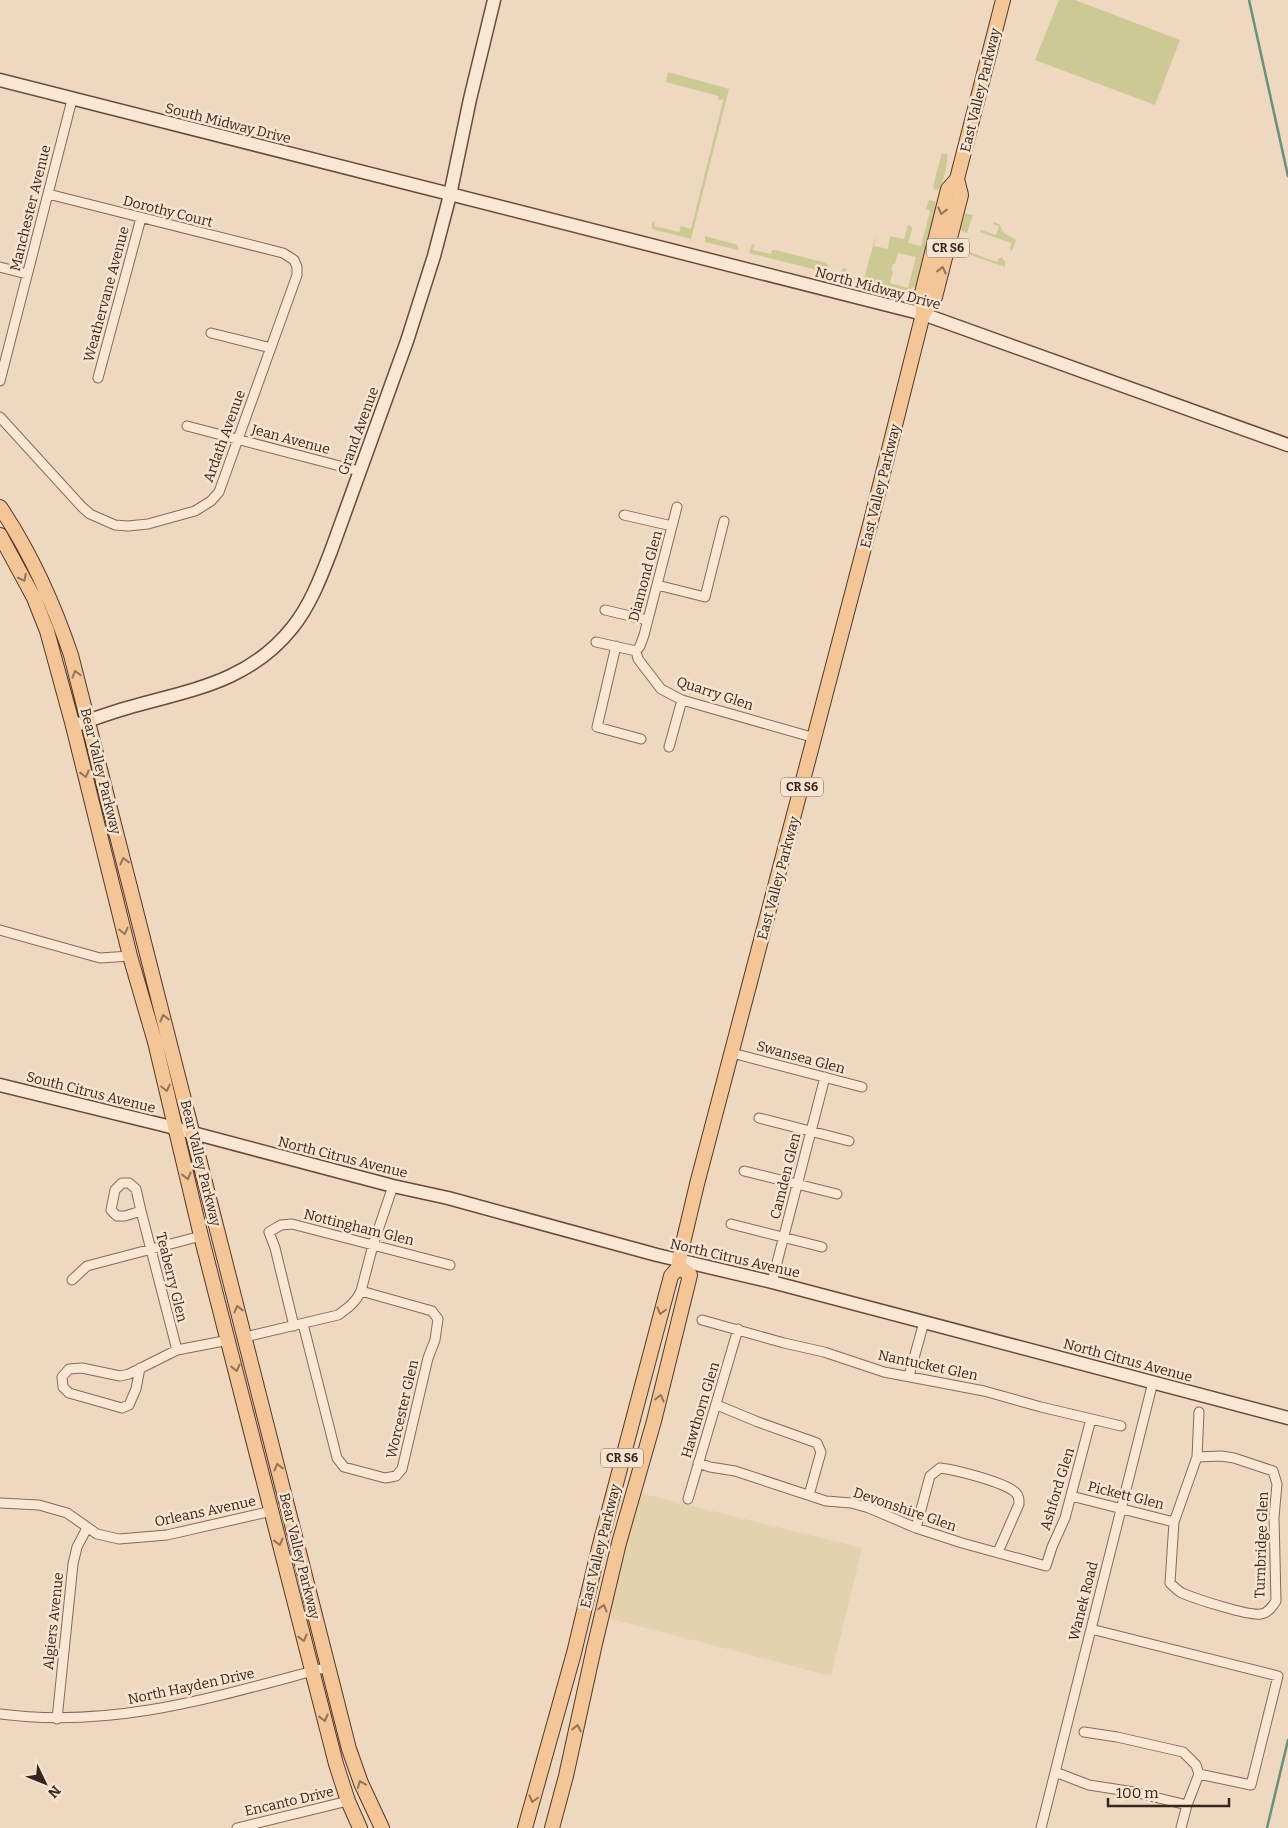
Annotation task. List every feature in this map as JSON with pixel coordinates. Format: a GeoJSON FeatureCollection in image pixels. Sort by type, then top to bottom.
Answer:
{"type":"FeatureCollection","features":[{"type":"Feature","properties":{"kind":"main road","name":"East Valley Parkway"},"geometry":{"type":"LineString","coordinates":[[525,1828],[574,1653],[627,1439],[671,1276],[679,1263],[697,1184],[815,738],[923,314],[936,297],[962,195],[957,180],[1003,0]]}},
{"type":"Feature","properties":{"kind":"main road","name":"Bear Valley Parkway"},"geometry":{"type":"LineString","coordinates":[[0,507],[25,546],[55,609],[71,655],[328,1667],[355,1766],[367,1799],[382,1828]]}},
{"type":"Feature","properties":{"kind":"main road","name":"Bear Valley Parkway"},"geometry":{"type":"LineString","coordinates":[[0,535],[34,598],[47,631],[73,726],[130,956],[155,1042],[201,1236],[336,1764],[348,1802],[360,1828]]}},
{"type":"Feature","properties":{"kind":"main road","name":"East Valley Parkway"},"geometry":{"type":"LineString","coordinates":[[552,1828],[566,1776],[600,1620],[633,1492],[656,1413],[690,1275],[679,1263]]}},
{"type":"Feature","properties":{"kind":"main road"},"geometry":{"type":"LineString","coordinates":[[627,1439],[636,1445],[630,1479],[633,1492]]}},
{"type":"Feature","properties":{"kind":"street","name":"Grand Avenue"},"geometry":{"type":"LineString","coordinates":[[73,726],[126,708],[185,693],[221,681],[248,667],[276,645],[292,629],[302,615],[322,575],[407,341],[434,256],[450,195],[470,99],[494,0]]}},
{"type":"Feature","properties":{"kind":"street","name":"South Midway Drive"},"geometry":{"type":"LineString","coordinates":[[0,80],[72,100],[450,195]]}},
{"type":"Feature","properties":{"kind":"street","name":"Manchester Avenue"},"geometry":{"type":"LineString","coordinates":[[0,382],[72,100]]}},
{"type":"Feature","properties":{"kind":"street","name":"Dorothy Court"},"geometry":{"type":"LineString","coordinates":[[48,194],[283,253]]}},
{"type":"Feature","properties":{"kind":"street","name":"North Midway Drive"},"geometry":{"type":"LineString","coordinates":[[450,195],[923,314],[1288,445]]}},
{"type":"Feature","properties":{"kind":"street","name":"Weathervane Avenue"},"geometry":{"type":"LineString","coordinates":[[98,378],[141,218]]}},
{"type":"Feature","properties":{"kind":"street","name":"Ardath Avenue"},"geometry":{"type":"LineString","coordinates":[[0,417],[82,507],[90,514],[115,525],[148,524],[195,511],[211,502],[219,492],[297,275],[297,267],[294,260],[283,253]]}},
{"type":"Feature","properties":{"kind":"street"},"geometry":{"type":"LineString","coordinates":[[0,267],[27,274]]}},
{"type":"Feature","properties":{"kind":"street"},"geometry":{"type":"LineString","coordinates":[[211,333],[271,348]]}},
{"type":"Feature","properties":{"kind":"street","name":"Jean Avenue"},"geometry":{"type":"LineString","coordinates":[[187,426],[359,471]]}},
{"type":"Feature","properties":{"kind":"street","name":"Diamond Glen"},"geometry":{"type":"LineString","coordinates":[[636,651],[640,646],[677,507]]}},
{"type":"Feature","properties":{"kind":"street"},"geometry":{"type":"LineString","coordinates":[[624,514],[672,526]]}},
{"type":"Feature","properties":{"kind":"street"},"geometry":{"type":"LineString","coordinates":[[657,585],[705,597],[724,521]]}},
{"type":"Feature","properties":{"kind":"street"},"geometry":{"type":"LineString","coordinates":[[605,610],[647,620]]}},
{"type":"Feature","properties":{"kind":"street"},"geometry":{"type":"LineString","coordinates":[[596,642],[636,651]]}},
{"type":"Feature","properties":{"kind":"street"},"geometry":{"type":"LineString","coordinates":[[616,646],[596,726],[640,739]]}},
{"type":"Feature","properties":{"kind":"street","name":"Quarry Glen"},"geometry":{"type":"LineString","coordinates":[[636,651],[638,659],[661,689],[682,700],[815,738]]}},
{"type":"Feature","properties":{"kind":"street"},"geometry":{"type":"LineString","coordinates":[[669,747],[682,700]]}},
{"type":"Feature","properties":{"kind":"street"},"geometry":{"type":"LineString","coordinates":[[0,930],[100,958],[130,956]]}},
{"type":"Feature","properties":{"kind":"street","name":"Swansea Glen"},"geometry":{"type":"LineString","coordinates":[[732,1053],[862,1087]]}},
{"type":"Feature","properties":{"kind":"street","name":"Camden Glen"},"geometry":{"type":"LineString","coordinates":[[772,1282],[825,1077]]}},
{"type":"Feature","properties":{"kind":"street","name":"South Citrus Avenue"},"geometry":{"type":"LineString","coordinates":[[0,1085],[176,1129]]}},
{"type":"Feature","properties":{"kind":"street"},"geometry":{"type":"LineString","coordinates":[[759,1118],[849,1141]]}},
{"type":"Feature","properties":{"kind":"street","name":"North Citrus Avenue"},"geometry":{"type":"LineString","coordinates":[[176,1129],[393,1186],[448,1198],[657,1255],[679,1263],[772,1282],[1288,1418]]}},
{"type":"Feature","properties":{"kind":"street"},"geometry":{"type":"LineString","coordinates":[[744,1171],[837,1194]]}},
{"type":"Feature","properties":{"kind":"street"},"geometry":{"type":"LineString","coordinates":[[245,1337],[338,1315],[350,1308],[361,1291],[393,1186]]}},
{"type":"Feature","properties":{"kind":"street","name":"Teaberry Glen"},"geometry":{"type":"LineString","coordinates":[[141,1211],[176,1350]]}},
{"type":"Feature","properties":{"kind":"street","name":"Nottingham Glen"},"geometry":{"type":"LineString","coordinates":[[299,1325],[270,1232],[281,1225],[292,1224],[450,1265]]}},
{"type":"Feature","properties":{"kind":"street"},"geometry":{"type":"LineString","coordinates":[[732,1224],[822,1247]]}},
{"type":"Feature","properties":{"kind":"street"},"geometry":{"type":"LineString","coordinates":[[72,1280],[87,1266],[201,1236]]}},
{"type":"Feature","properties":{"kind":"street","name":"Worcester Glen"},"geometry":{"type":"LineString","coordinates":[[299,1325],[337,1458],[344,1467],[385,1478],[396,1476],[402,1469],[426,1368],[435,1340],[438,1319],[432,1310],[361,1291]]}},
{"type":"Feature","properties":{"kind":"street","name":"Nantucket Glen"},"geometry":{"type":"LineString","coordinates":[[702,1320],[824,1352],[884,1372],[984,1391],[1121,1426]]}},
{"type":"Feature","properties":{"kind":"street"},"geometry":{"type":"LineString","coordinates":[[909,1376],[924,1322]]}},
{"type":"Feature","properties":{"kind":"street","name":"Hawthorn Glen"},"geometry":{"type":"LineString","coordinates":[[688,1499],[738,1330]]}},
{"type":"Feature","properties":{"kind":"street"},"geometry":{"type":"LineString","coordinates":[[140,1368],[136,1389],[129,1405],[122,1408],[68,1393],[63,1387],[62,1377],[69,1369],[82,1368],[120,1376],[129,1374],[140,1368],[176,1350],[229,1340]]}},
{"type":"Feature","properties":{"kind":"street","name":"Wanek Road"},"geometry":{"type":"LineString","coordinates":[[1041,1828],[1153,1382]]}},
{"type":"Feature","properties":{"kind":"street"},"geometry":{"type":"LineString","coordinates":[[716,1405],[817,1444],[821,1452],[809,1495]]}},
{"type":"Feature","properties":{"kind":"street","name":"Turnbridge Glen"},"geometry":{"type":"LineString","coordinates":[[1197,1457],[1234,1458],[1273,1472],[1277,1484],[1274,1517],[1276,1601],[1263,1614],[1255,1614],[1218,1605],[1181,1593],[1170,1583],[1174,1522],[1197,1457],[1199,1412]]}},
{"type":"Feature","properties":{"kind":"street","name":"Ashford Glen"},"geometry":{"type":"LineString","coordinates":[[1046,1566],[1065,1518],[1091,1419]]}},
{"type":"Feature","properties":{"kind":"street","name":"Devonshire Glen"},"geometry":{"type":"LineString","coordinates":[[698,1464],[710,1468],[735,1471],[826,1500],[851,1503],[869,1508],[916,1528],[1046,1566]]}},
{"type":"Feature","properties":{"kind":"street"},"geometry":{"type":"LineString","coordinates":[[916,1528],[930,1476],[933,1472],[940,1468],[980,1478],[1009,1487],[1019,1498],[1019,1504],[998,1552]]}},
{"type":"Feature","properties":{"kind":"street","name":"Pickett Glen"},"geometry":{"type":"LineString","coordinates":[[1071,1496],[1174,1522]]}},
{"type":"Feature","properties":{"kind":"street","name":"Orleans Avenue"},"geometry":{"type":"LineString","coordinates":[[0,1503],[39,1506],[67,1513],[97,1534],[118,1539],[167,1535],[272,1511]]}},
{"type":"Feature","properties":{"kind":"street","name":"Algiers Avenue"},"geometry":{"type":"LineString","coordinates":[[57,1719],[73,1564],[78,1547],[88,1528]]}},
{"type":"Feature","properties":{"kind":"street"},"geometry":{"type":"LineString","coordinates":[[1091,1629],[1278,1676],[1251,1785],[1199,1774]]}},
{"type":"Feature","properties":{"kind":"street","name":"North Hayden Drive"},"geometry":{"type":"LineString","coordinates":[[0,1714],[81,1719],[149,1711],[255,1687],[328,1667]]}},
{"type":"Feature","properties":{"kind":"street"},"geometry":{"type":"LineString","coordinates":[[1084,1732],[1117,1737],[1183,1752],[1196,1765],[1199,1774],[1180,1828]]}},
{"type":"Feature","properties":{"kind":"street"},"geometry":{"type":"LineString","coordinates":[[1055,1772],[1089,1785],[1134,1792],[1187,1805]]}},
{"type":"Feature","properties":{"kind":"street","name":"Encanto Drive"},"geometry":{"type":"LineString","coordinates":[[236,1828],[348,1802]]}},
{"type":"Feature","properties":{"kind":"shaded area"},"geometry":{"type":"Polygon","coordinates":[[[1059,0],[1075,0],[1180,40],[1155,105],[1035,60],[1059,0]]]}},
{"type":"Feature","properties":{"kind":"shaded area"},"geometry":{"type":"Polygon","coordinates":[[[668,72],[729,89],[691,239],[652,229],[652,222],[655,221],[654,226],[679,232],[681,226],[691,229],[723,99],[718,100],[718,96],[666,82],[668,72]]]}},
{"type":"Feature","properties":{"kind":"shaded area"},"geometry":{"type":"Polygon","coordinates":[[[942,153],[947,154],[947,163],[944,178],[938,190],[934,189],[933,186],[942,153]]]}},
{"type":"Feature","properties":{"kind":"shaded area"},"geometry":{"type":"Polygon","coordinates":[[[929,200],[935,201],[936,207],[916,286],[906,292],[839,276],[843,268],[847,269],[845,275],[864,279],[876,234],[874,246],[888,249],[890,236],[904,239],[908,225],[912,229],[908,243],[921,246],[930,211],[926,209],[929,200]],[[898,253],[891,270],[893,271],[890,283],[908,288],[916,257],[898,253]]]}},
{"type":"Feature","properties":{"kind":"shaded area"},"geometry":{"type":"Polygon","coordinates":[[[965,213],[973,215],[967,233],[960,230],[965,213]]]}},
{"type":"Feature","properties":{"kind":"shaded area"},"geometry":{"type":"Polygon","coordinates":[[[994,222],[999,224],[1004,233],[1016,240],[1012,251],[1010,249],[1011,243],[980,232],[981,230],[996,235],[999,226],[993,224],[994,222]]]}},
{"type":"Feature","properties":{"kind":"shaded area"},"geometry":{"type":"Polygon","coordinates":[[[705,236],[738,245],[738,250],[705,242],[705,236]]]}},
{"type":"Feature","properties":{"kind":"shaded area"},"geometry":{"type":"Polygon","coordinates":[[[752,244],[755,244],[753,250],[771,254],[772,250],[775,250],[826,263],[828,265],[826,272],[749,253],[752,244]]]}},
{"type":"Feature","properties":{"kind":"shaded area"},"geometry":{"type":"Polygon","coordinates":[[[957,244],[963,244],[961,249],[997,262],[999,258],[1002,258],[1005,262],[1005,267],[956,250],[957,244]]]}},
{"type":"Feature","properties":{"kind":"shaded area"},"geometry":{"type":"Polygon","coordinates":[[[640,1493],[862,1548],[831,1676],[608,1618],[640,1493]]]}},
{"type":"Feature","properties":{"kind":"waterway"},"geometry":{"type":"LineString","coordinates":[[1249,0],[1288,176]]}},
{"type":"Feature","properties":{"kind":"waterway"},"geometry":{"type":"LineString","coordinates":[[1267,1828],[1288,1740]]}}]}
